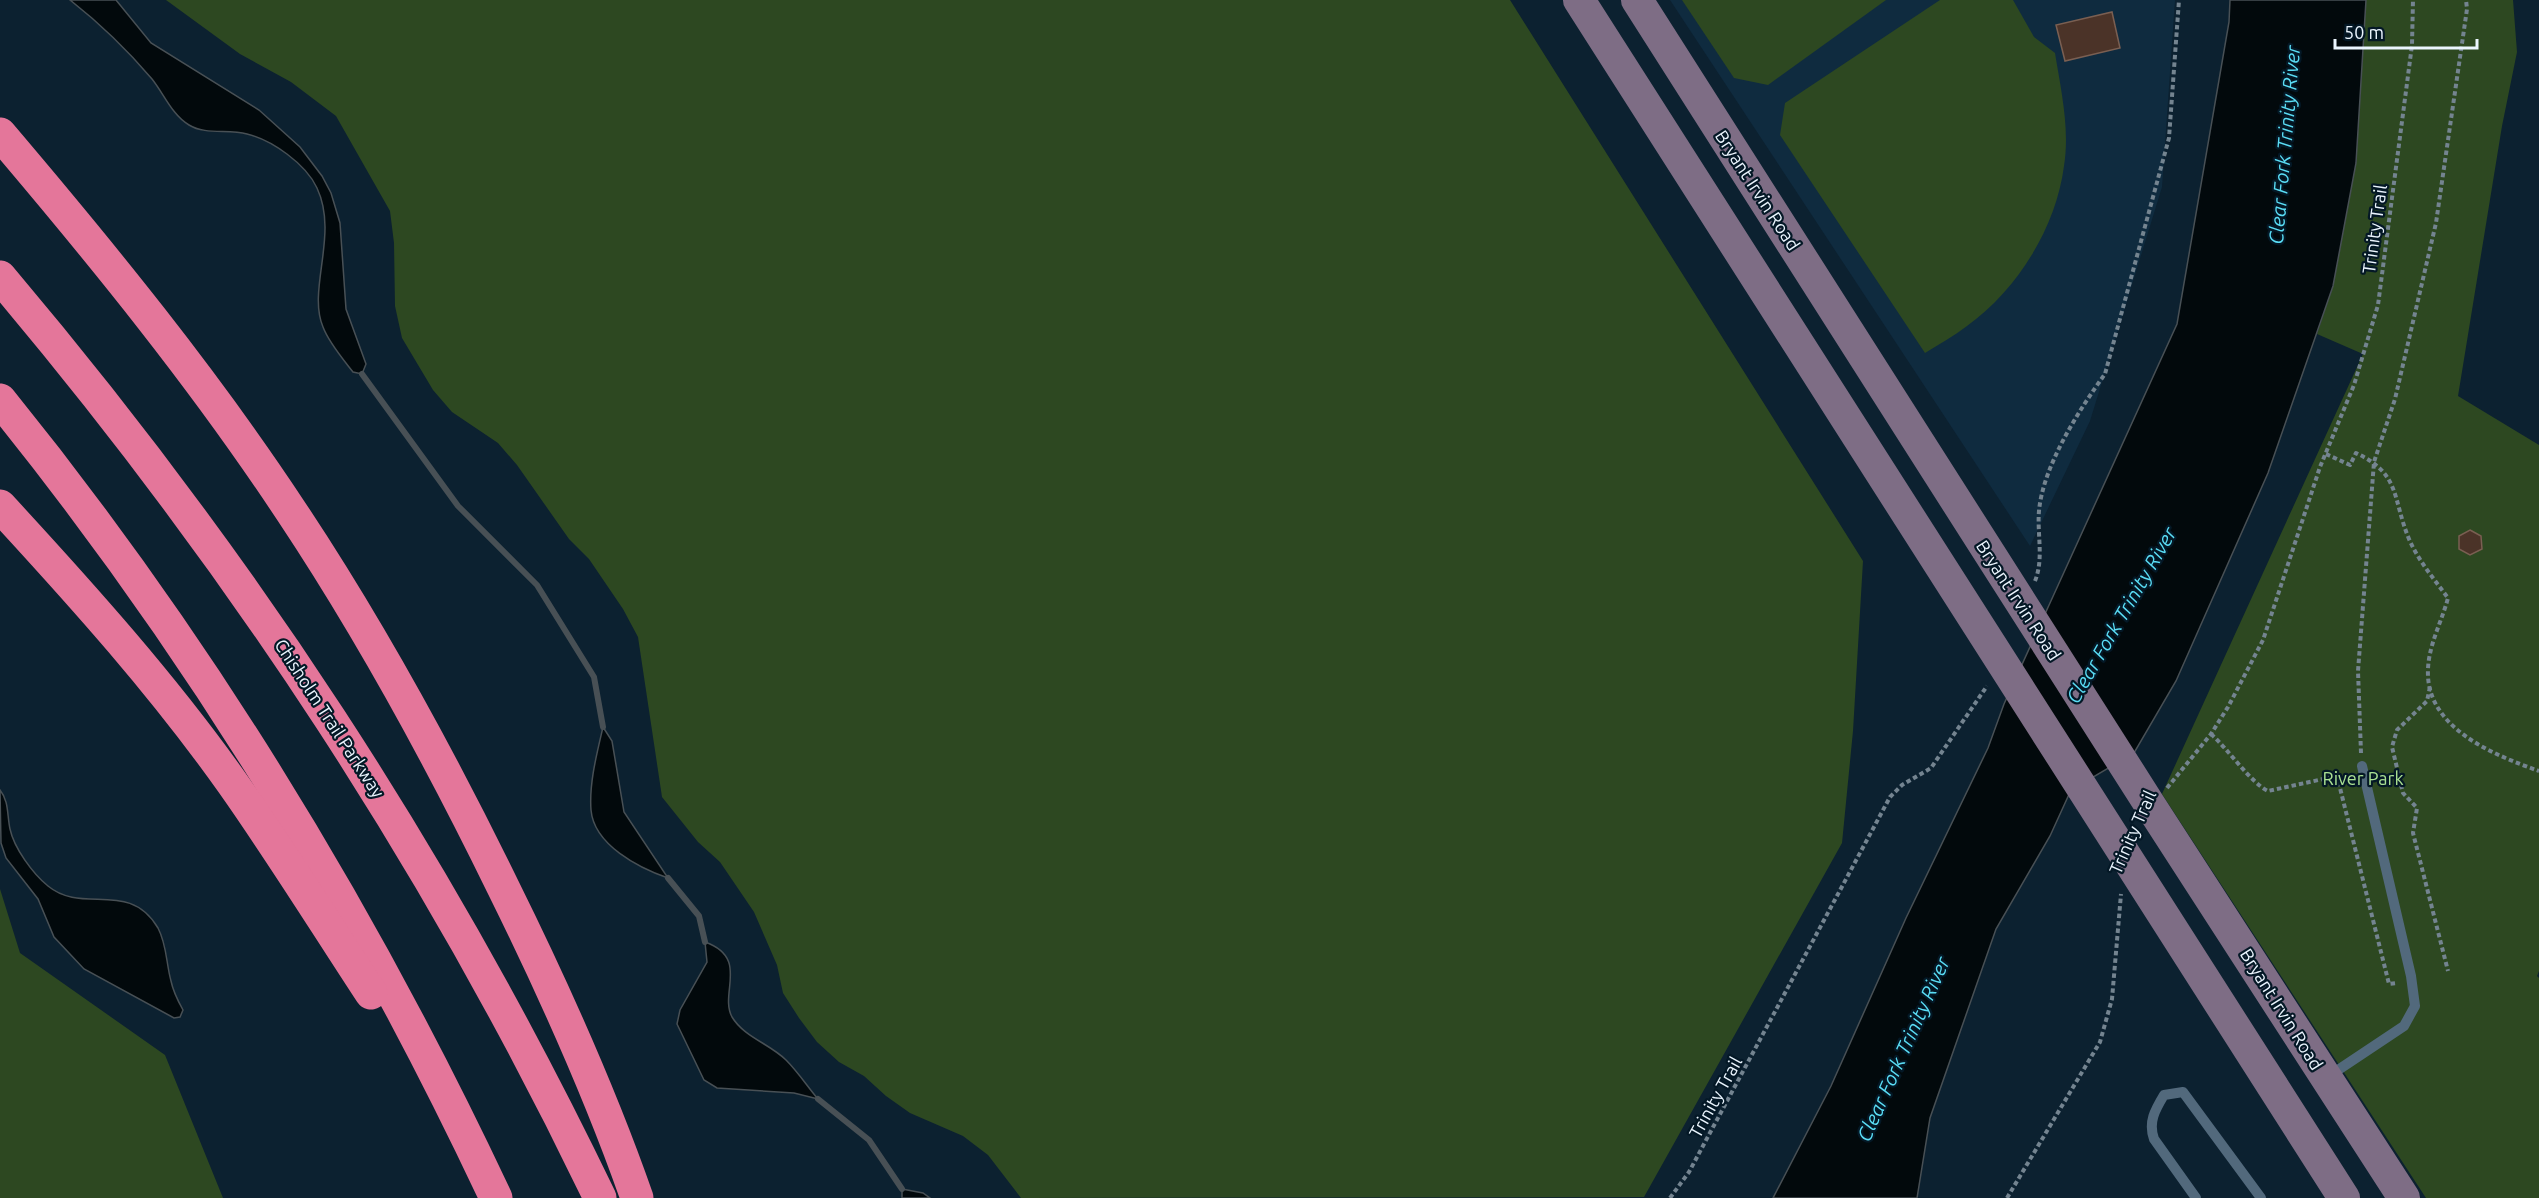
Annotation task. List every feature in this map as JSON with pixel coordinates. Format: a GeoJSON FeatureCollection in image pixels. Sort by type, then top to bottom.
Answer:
{"type":"FeatureCollection","features":[{"type":"Feature","properties":{"kind":"highway"},"geometry":{"type":"LineString","coordinates":[[0,134],[57,201],[213,402],[286,503],[359,617],[461,803],[535,951],[593,1086],[637,1198]]}},
{"type":"Feature","properties":{"kind":"highway","name":"Chisholm Trail Parkway"},"geometry":{"type":"LineString","coordinates":[[0,277],[152,463],[252,600],[351,747],[465,936],[528,1053],[600,1198]]}},
{"type":"Feature","properties":{"kind":"highway"},"geometry":{"type":"LineString","coordinates":[[0,400],[110,543],[250,753],[344,904],[467,1136],[496,1198]]}},
{"type":"Feature","properties":{"kind":"highway"},"geometry":{"type":"LineString","coordinates":[[0,506],[108,624],[233,784],[467,1136]]}},
{"type":"Feature","properties":{"kind":"main road"},"geometry":{"type":"LineString","coordinates":[[1580,0],[1971,611],[2136,892],[2344,1198]]}},
{"type":"Feature","properties":{"kind":"main road","name":"Bryant Irvin Road"},"geometry":{"type":"LineString","coordinates":[[1637,0],[2325,1078],[2404,1198]]}},
{"type":"Feature","properties":{"kind":"lane"},"geometry":{"type":"LineString","coordinates":[[2325,1078],[2404,1026],[2415,1006],[2412,981],[2362,765]]}},
{"type":"Feature","properties":{"kind":"lane"},"geometry":{"type":"LineString","coordinates":[[2196,1198],[2154,1139],[2150,1129],[2155,1110],[2164,1095],[2183,1092],[2261,1198]]}},
{"type":"Feature","properties":{"kind":"path"},"geometry":{"type":"LineString","coordinates":[[2033,585],[2038,574],[2039,513],[2043,487],[2081,406],[2105,374],[2169,138],[2179,0]]}},
{"type":"Feature","properties":{"kind":"path","name":"Trinity Trail"},"geometry":{"type":"LineString","coordinates":[[2162,794],[2211,734],[2228,707],[2263,640],[2326,454],[2354,385],[2378,305],[2412,45],[2413,0]]}},
{"type":"Feature","properties":{"kind":"path"},"geometry":{"type":"LineString","coordinates":[[2362,765],[2358,671],[2374,462],[2395,399],[2436,223],[2467,9],[2466,0]]}},
{"type":"Feature","properties":{"kind":"path"},"geometry":{"type":"LineString","coordinates":[[2326,454],[2350,465],[2356,453],[2374,462],[2389,476],[2410,541],[2448,598],[2431,651],[2428,669],[2430,687],[2436,703],[2457,729],[2497,756],[2539,771]]}},
{"type":"Feature","properties":{"kind":"path","name":"Trinity Trail"},"geometry":{"type":"LineString","coordinates":[[1670,1198],[1689,1172],[1890,797],[1902,785],[1931,768],[1992,678]]}},
{"type":"Feature","properties":{"kind":"path"},"geometry":{"type":"LineString","coordinates":[[2430,687],[2427,700],[2397,730],[2392,747],[2403,793],[2417,808],[2412,833],[2448,971]]}},
{"type":"Feature","properties":{"kind":"path"},"geometry":{"type":"LineString","coordinates":[[2211,734],[2227,748],[2260,788],[2268,791],[2337,776],[2389,984],[2412,981]]}},
{"type":"Feature","properties":{"kind":"path","name":"Trinity Trail"},"geometry":{"type":"LineString","coordinates":[[2007,1198],[2100,1042],[2136,892]]}},
{"type":"Feature","properties":{"kind":"shaded area"},"geometry":{"type":"Polygon","coordinates":[[[1670,0],[2175,0],[2162,187],[2090,421],[2030,546],[1670,0]]]}},
{"type":"Feature","properties":{"kind":"green space"},"geometry":{"type":"Polygon","coordinates":[[[166,0],[1510,0],[1863,561],[1853,731],[1842,843],[1644,1197],[1021,1198],[988,1155],[963,1136],[910,1113],[864,1076],[839,1062],[817,1042],[783,993],[777,965],[754,912],[720,862],[698,842],[662,797],[638,637],[623,609],[589,559],[569,539],[517,465],[498,443],[452,412],[433,390],[402,338],[395,306],[394,243],[390,211],[336,116],[291,82],[240,54],[166,0]]]}},
{"type":"Feature","properties":{"kind":"green space"},"geometry":{"type":"Polygon","coordinates":[[[1682,0],[1886,0],[1768,85],[1734,78],[1682,0]]]}},
{"type":"Feature","properties":{"kind":"green space"},"geometry":{"type":"Polygon","coordinates":[[[1940,0],[2013,0],[2034,37],[2055,53],[2064,110],[2066,152],[2060,189],[2052,212],[2043,234],[2018,276],[1985,311],[1962,330],[1925,353],[1780,135],[1785,103],[1940,0]]]}},
{"type":"Feature","properties":{"kind":"green space","name":"River Park"},"geometry":{"type":"Polygon","coordinates":[[[2366,0],[2513,0],[2517,52],[2502,126],[2458,396],[2539,445],[2539,971],[2537,976],[2539,978],[2539,1198],[2426,1198],[2162,794],[2363,354],[2317,334],[2333,286],[2356,163],[2366,0]]]}},
{"type":"Feature","properties":{"kind":"green space"},"geometry":{"type":"Polygon","coordinates":[[[0,889],[20,953],[165,1055],[223,1198],[0,1198],[0,889]]]}},
{"type":"Feature","properties":{"kind":"water"},"geometry":{"type":"Polygon","coordinates":[[[70,0],[116,0],[151,43],[259,110],[300,147],[322,176],[331,193],[340,223],[346,309],[366,364],[362,374],[353,372],[336,351],[323,327],[318,296],[324,243],[323,206],[317,188],[305,170],[277,147],[257,137],[240,133],[202,130],[183,121],[152,79],[133,58],[70,0]]]}},
{"type":"Feature","properties":{"kind":"water","name":"Clear Fork Trinity River"},"geometry":{"type":"Polygon","coordinates":[[[2230,0],[2366,0],[2356,163],[2333,286],[2268,473],[2176,681],[2134,753],[2071,790],[2050,836],[1996,929],[1930,1118],[1917,1198],[1773,1198],[1831,1086],[1906,918],[1988,748],[2004,704],[2177,324],[2229,22],[2230,0]]]}},
{"type":"Feature","properties":{"kind":"water"},"geometry":{"type":"Polygon","coordinates":[[[603,727],[612,741],[624,812],[668,878],[644,868],[620,853],[600,834],[594,823],[591,810],[591,789],[603,727]]]}},
{"type":"Feature","properties":{"kind":"water"},"geometry":{"type":"Polygon","coordinates":[[[0,790],[6,803],[12,836],[30,868],[42,881],[62,894],[76,898],[120,901],[134,905],[146,913],[158,928],[172,985],[183,1010],[180,1017],[174,1018],[84,969],[54,937],[38,899],[6,858],[1,843],[0,790]]]}},
{"type":"Feature","properties":{"kind":"water"},"geometry":{"type":"Polygon","coordinates":[[[705,942],[719,949],[730,966],[729,1008],[737,1024],[786,1060],[818,1099],[794,1093],[717,1088],[704,1080],[677,1024],[680,1010],[707,962],[705,942]]]}},
{"type":"Feature","properties":{"kind":"water"},"geometry":{"type":"Polygon","coordinates":[[[902,1189],[923,1193],[930,1198],[902,1198],[902,1189]]]}},
{"type":"Feature","properties":{"kind":"building"},"geometry":{"type":"Polygon","coordinates":[[[2112,12],[2120,48],[2065,61],[2056,25],[2112,12]]]}},
{"type":"Feature","properties":{"kind":"building"},"geometry":{"type":"Polygon","coordinates":[[[2470,530],[2481,536],[2482,549],[2470,555],[2459,549],[2459,536],[2470,530]]]}},
{"type":"Feature","properties":{"kind":"waterway"},"geometry":{"type":"LineString","coordinates":[[362,374],[458,506],[537,585],[594,677],[603,727]]}},
{"type":"Feature","properties":{"kind":"waterway"},"geometry":{"type":"LineString","coordinates":[[668,878],[699,916],[705,942]]}},
{"type":"Feature","properties":{"kind":"waterway"},"geometry":{"type":"LineString","coordinates":[[818,1099],[869,1140],[902,1189]]}}]}
